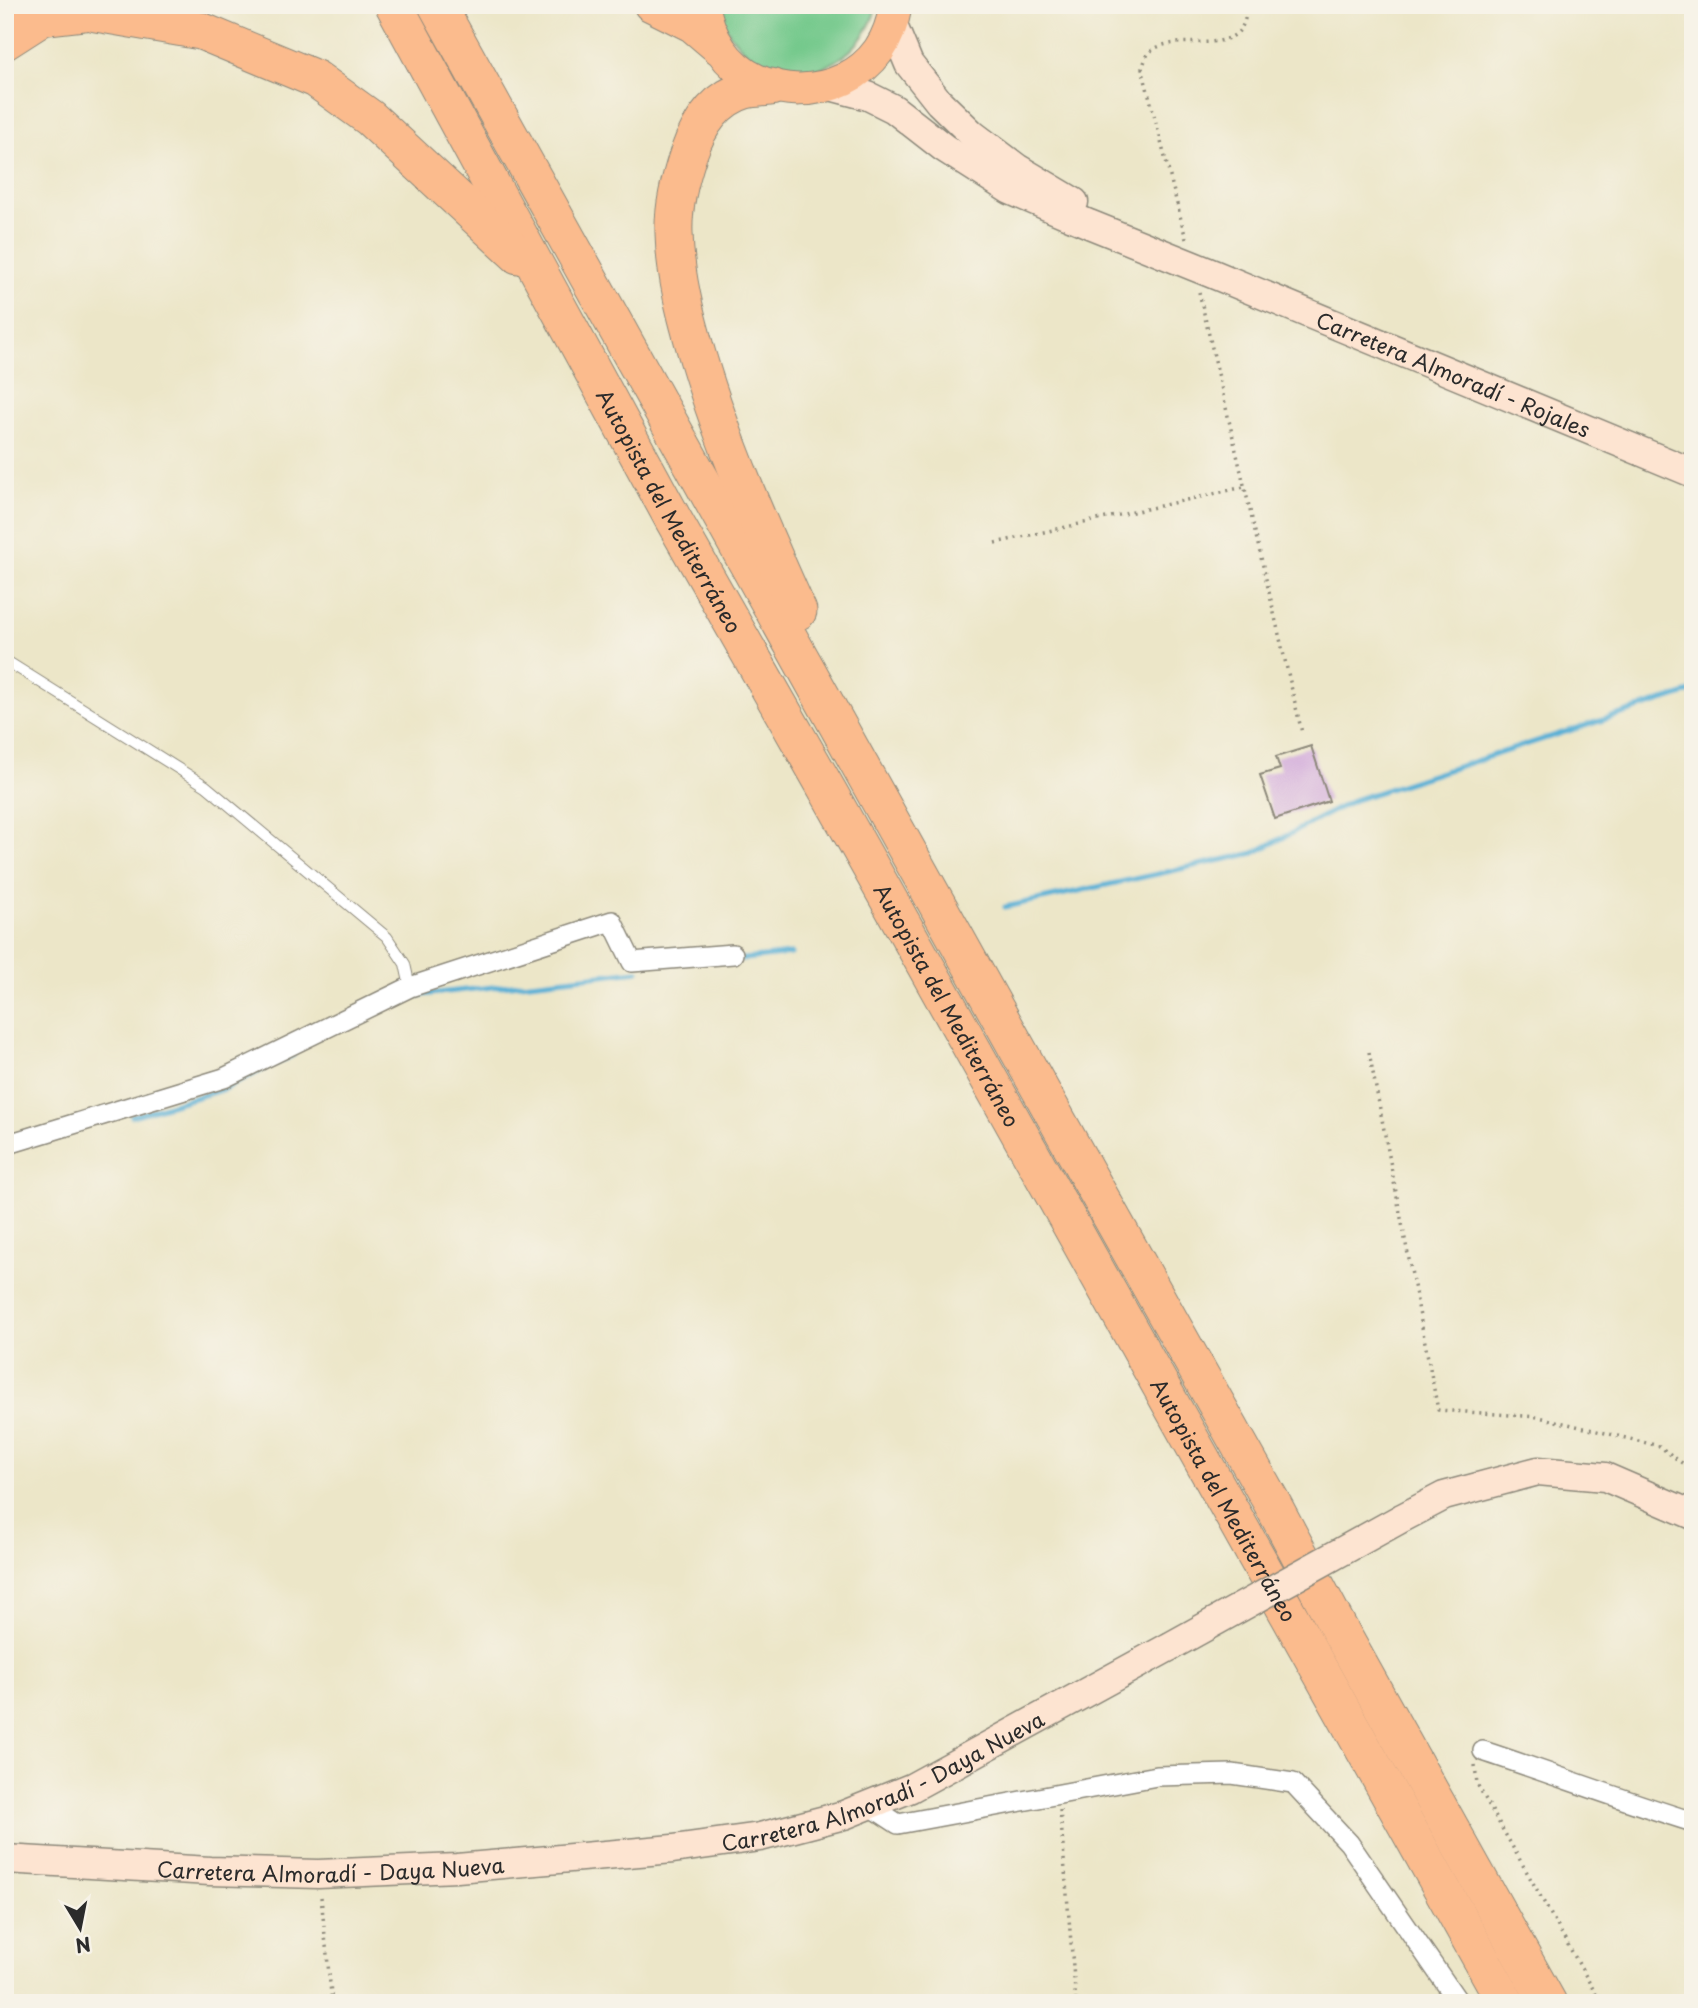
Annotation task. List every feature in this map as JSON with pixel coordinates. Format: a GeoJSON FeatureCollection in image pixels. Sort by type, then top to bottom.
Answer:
{"type":"FeatureCollection","features":[{"type":"Feature","properties":{"kind":"highway","name":"Autopista del Mediterráneo"},"geometry":{"type":"LineString","coordinates":[[437,5],[1548,2003]]}},
{"type":"Feature","properties":{"kind":"highway"},"geometry":{"type":"LineString","coordinates":[[102,9],[201,31],[317,79],[370,118],[541,276]]}},
{"type":"Feature","properties":{"kind":"highway","name":"Autopista del Mediterráneo"},"geometry":{"type":"LineString","coordinates":[[401,18],[673,519],[843,817],[1506,2003]]}},
{"type":"Feature","properties":{"kind":"highway"},"geometry":{"type":"LineString","coordinates":[[771,87],[746,90],[722,99],[706,117],[683,169],[674,231],[677,275],[710,400],[751,508],[820,658],[1006,1005],[1086,1172]]}},
{"type":"Feature","properties":{"kind":"main road"},"geometry":{"type":"LineString","coordinates":[[8,5],[44,19]]}},
{"type":"Feature","properties":{"kind":"main road"},"geometry":{"type":"LineString","coordinates":[[650,5],[692,26],[744,74],[771,87],[801,91],[830,86],[857,72],[879,51],[894,14]]}},
{"type":"Feature","properties":{"kind":"main road"},"geometry":{"type":"LineString","coordinates":[[703,5],[708,28],[722,52]]}},
{"type":"Feature","properties":{"kind":"main road"},"geometry":{"type":"LineString","coordinates":[[5,44],[44,19],[102,9]]}},
{"type":"Feature","properties":{"kind":"street"},"geometry":{"type":"LineString","coordinates":[[894,14],[909,64],[939,102],[972,134],[1017,168],[1068,199],[1199,267]]}},
{"type":"Feature","properties":{"kind":"street"},"geometry":{"type":"LineString","coordinates":[[830,86],[868,96],[894,109],[944,148],[1010,190],[1199,267]]}},
{"type":"Feature","properties":{"kind":"street","name":"Carretera Almoradí - Rojales"},"geometry":{"type":"LineString","coordinates":[[1199,267],[1693,473]]}},
{"type":"Feature","properties":{"kind":"street"},"geometry":{"type":"LineString","coordinates":[[5,1145],[224,1078],[410,987],[612,921],[632,962],[733,954]]}},
{"type":"Feature","properties":{"kind":"street","name":"Carretera Almoradí - Daya Nueva"},"geometry":{"type":"LineString","coordinates":[[5,1859],[210,1871],[318,1874],[457,1868],[673,1849],[760,1837],[844,1815],[911,1788],[1444,1496],[1538,1471],[1605,1477],[1693,1515]]}},
{"type":"Feature","properties":{"kind":"street"},"geometry":{"type":"LineString","coordinates":[[1483,1751],[1693,1822]]}},
{"type":"Feature","properties":{"kind":"street"},"geometry":{"type":"LineString","coordinates":[[869,1805],[898,1824],[1157,1776],[1232,1774],[1293,1783],[1349,1843],[1459,2003]]}},
{"type":"Feature","properties":{"kind":"lane"},"geometry":{"type":"LineString","coordinates":[[5,660],[206,786],[387,937],[405,964],[410,987]]}},
{"type":"Feature","properties":{"kind":"path"},"geometry":{"type":"LineString","coordinates":[[1247,5],[1244,23],[1234,37],[1165,45],[1149,53],[1142,68],[1199,267],[1244,487],[1302,733]]}},
{"type":"Feature","properties":{"kind":"path"},"geometry":{"type":"LineString","coordinates":[[995,543],[1244,487]]}},
{"type":"Feature","properties":{"kind":"path"},"geometry":{"type":"LineString","coordinates":[[1369,1052],[1438,1410],[1539,1417],[1659,1446],[1693,1471]]}},
{"type":"Feature","properties":{"kind":"path"},"geometry":{"type":"LineString","coordinates":[[1483,1751],[1474,1767],[1477,1784],[1601,2003]]}},
{"type":"Feature","properties":{"kind":"path"},"geometry":{"type":"LineString","coordinates":[[1059,1794],[1076,2003]]}},
{"type":"Feature","properties":{"kind":"path"},"geometry":{"type":"LineString","coordinates":[[318,1874],[332,2003]]}},
{"type":"Feature","properties":{"kind":"green space"},"geometry":{"type":"Polygon","coordinates":[[[719,5],[877,5],[870,25],[844,56],[827,66],[789,72],[769,66],[744,50],[726,27],[719,5]]]}},
{"type":"Feature","properties":{"kind":"building"},"geometry":{"type":"Polygon","coordinates":[[[1311,746],[1329,801],[1275,819],[1260,775],[1280,769],[1276,757],[1311,746]]]}},
{"type":"Feature","properties":{"kind":"waterway"},"geometry":{"type":"LineString","coordinates":[[1005,907],[1254,853],[1354,800],[1693,691]]}},
{"type":"Feature","properties":{"kind":"waterway"},"geometry":{"type":"LineString","coordinates":[[735,960],[791,954]]}},
{"type":"Feature","properties":{"kind":"waterway"},"geometry":{"type":"LineString","coordinates":[[411,996],[638,971]]}},
{"type":"Feature","properties":{"kind":"waterway"},"geometry":{"type":"LineString","coordinates":[[132,1116],[224,1089],[293,1055]]}}]}
